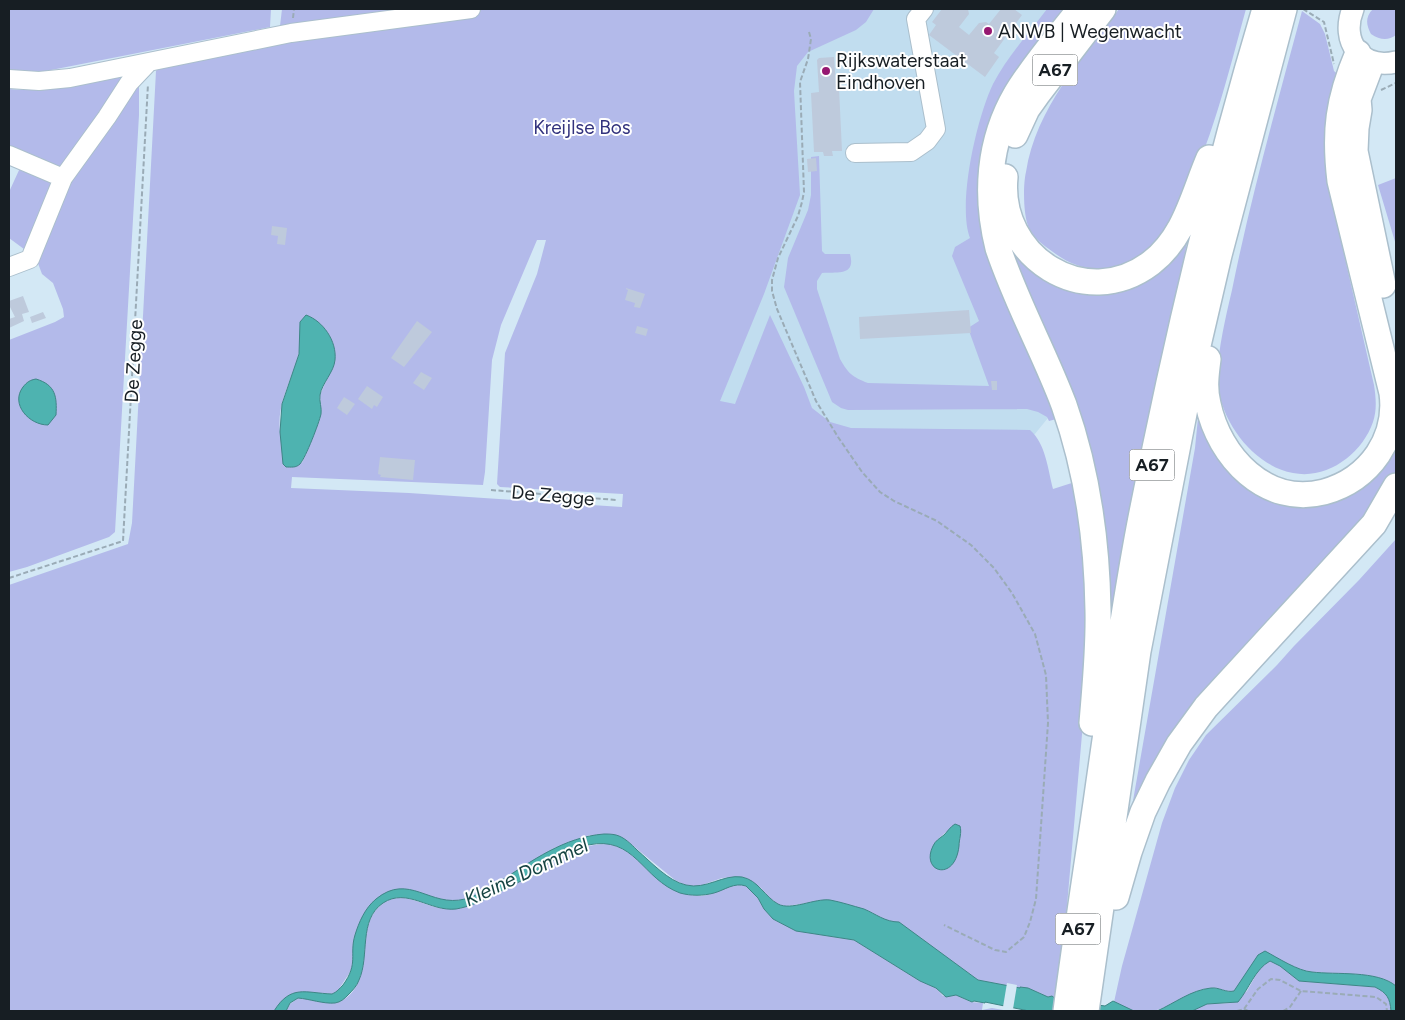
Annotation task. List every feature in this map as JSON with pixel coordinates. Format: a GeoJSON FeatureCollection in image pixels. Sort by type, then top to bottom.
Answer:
{"type":"FeatureCollection","features":[{"type":"Feature","properties":{"kind":"highway","name":"A67"},"geometry":{"type":"LineString","coordinates":[[1080,9],[1028,76],[1008,109],[994,149],[990,192],[992,224],[1002,259],[1064,406],[1074,438],[1083,472],[1092,532],[1096,566],[1098,620],[1097,658],[1084,812],[1088,860]]}},
{"type":"Feature","properties":{"kind":"highway","name":"A67"},"geometry":{"type":"LineString","coordinates":[[1103,9],[1027,109],[1014,136],[1008,160],[1005,192],[1013,229],[1031,255],[1057,273],[1081,280],[1103,281],[1122,278],[1142,268],[1164,250],[1178,233],[1189,211],[1245,76]]}},
{"type":"Feature","properties":{"kind":"highway","name":"A67"},"geometry":{"type":"LineString","coordinates":[[1077,1005],[1088,860],[1112,694],[1139,529],[1175,358],[1206,226],[1245,76],[1265,9]]}},
{"type":"Feature","properties":{"kind":"highway","name":"A67"},"geometry":{"type":"LineString","coordinates":[[1077,1005],[1138,650],[1191,376],[1250,130],[1284,9]]}},
{"type":"Feature","properties":{"kind":"highway","name":"A67"},"geometry":{"type":"LineString","coordinates":[[1219,255],[1206,385],[1207,404],[1220,440],[1235,462],[1254,479],[1289,494],[1315,494],[1334,489],[1356,478],[1373,461],[1384,445],[1392,422],[1393,404],[1390,380],[1340,181],[1336,132],[1338,114],[1348,76],[1380,58]]}},
{"type":"Feature","properties":{"kind":"highway"},"geometry":{"type":"LineString","coordinates":[[1380,58],[1359,110],[1356,128],[1356,161],[1396,341]]}},
{"type":"Feature","properties":{"kind":"highway","name":"A67"},"geometry":{"type":"LineString","coordinates":[[1077,1005],[1106,945],[1116,896],[1135,832],[1150,796],[1168,762],[1206,707],[1374,524],[1396,486]]}},
{"type":"Feature","properties":{"kind":"main road"},"geometry":{"type":"LineString","coordinates":[[1350,10],[1349,22],[1352,44],[1380,58]]}},
{"type":"Feature","properties":{"kind":"street"},"geometry":{"type":"LineString","coordinates":[[9,80],[54,80],[290,32],[471,9]]}},
{"type":"Feature","properties":{"kind":"street"},"geometry":{"type":"LineString","coordinates":[[855,154],[911,152],[927,141],[936,129],[916,19],[924,9]]}},
{"type":"Feature","properties":{"kind":"street"},"geometry":{"type":"LineString","coordinates":[[9,267],[30,259],[63,178],[129,83],[149,62]]}},
{"type":"Feature","properties":{"kind":"street"},"geometry":{"type":"LineString","coordinates":[[9,155],[63,178]]}},
{"type":"Feature","properties":{"kind":"path"},"geometry":{"type":"LineString","coordinates":[[809,32],[811,40],[808,59],[800,82],[804,192],[798,216],[774,270],[772,291],[777,309],[816,401],[862,472],[880,492],[894,501],[937,521],[971,545],[994,568],[1012,592],[1035,634],[1046,675],[1047,732],[1036,899],[1024,937],[1006,952],[995,950],[944,925]]}},
{"type":"Feature","properties":{"kind":"path","name":"De Zegge"},"geometry":{"type":"LineString","coordinates":[[9,578],[123,541],[149,62]]}},
{"type":"Feature","properties":{"kind":"path","name":"De Zegge"},"geometry":{"type":"LineString","coordinates":[[491,490],[616,500]]}},
{"type":"Feature","properties":{"kind":"path"},"geometry":{"type":"LineString","coordinates":[[1238,1011],[1244,1009],[1258,989],[1271,979],[1280,980],[1301,991],[1376,998],[1386,1004],[1387,1011]]}},
{"type":"Feature","properties":{"kind":"path"},"geometry":{"type":"LineString","coordinates":[[1283,1011],[1290,1007],[1301,991]]}},
{"type":"Feature","properties":{"kind":"path"},"geometry":{"type":"LineString","coordinates":[[1244,1009],[1248,1011]]}},
{"type":"Feature","properties":{"kind":"shaded area"},"geometry":{"type":"Polygon","coordinates":[[[816,9],[1056,9],[993,114],[1052,413],[1030,440],[886,444],[706,413],[777,89],[816,9]]]}},
{"type":"Feature","properties":{"kind":"green space"},"geometry":{"type":"Polygon","coordinates":[[[9,9],[271,9],[270,27],[46,71],[9,73],[9,9]]]}},
{"type":"Feature","properties":{"kind":"green space","name":"Kreijlse Bos"},"geometry":{"type":"Polygon","coordinates":[[[282,9],[874,9],[866,22],[856,30],[808,52],[797,66],[794,91],[800,195],[764,294],[720,401],[735,404],[770,315],[812,408],[830,422],[851,428],[1030,430],[1040,442],[1053,489],[1078,481],[1083,517],[1088,666],[1063,951],[1055,998],[1028,988],[978,980],[943,955],[864,910],[830,900],[786,906],[779,905],[760,887],[744,877],[722,878],[699,886],[687,886],[675,880],[626,840],[590,835],[554,848],[489,888],[467,899],[441,901],[421,893],[374,900],[354,954],[352,969],[337,992],[332,994],[308,992],[274,1011],[9,1011],[9,585],[128,544],[132,523],[156,71],[158,68],[278,43],[282,9]],[[537,240],[501,325],[492,360],[483,485],[292,477],[291,488],[409,493],[622,507],[623,494],[500,487],[497,484],[505,353],[537,274],[546,240],[537,240]],[[300,322],[300,350],[282,403],[280,431],[289,447],[302,463],[321,414],[320,395],[335,360],[300,322]],[[946,832],[938,839],[959,843],[961,832],[946,832]]]}},
{"type":"Feature","properties":{"kind":"green space"},"geometry":{"type":"Polygon","coordinates":[[[1047,9],[1076,9],[1028,69],[986,194],[1060,418],[1049,421],[1047,417],[1038,412],[1027,409],[848,410],[841,408],[832,402],[784,287],[788,258],[808,210],[811,195],[811,157],[819,156],[822,251],[825,254],[850,254],[851,261],[848,269],[839,272],[822,273],[817,281],[817,289],[840,359],[846,368],[858,379],[868,383],[989,386],[968,328],[979,321],[952,256],[955,247],[970,238],[967,223],[967,183],[975,138],[987,99],[993,84],[1005,64],[1047,9]]]}},
{"type":"Feature","properties":{"kind":"green space"},"geometry":{"type":"Polygon","coordinates":[[[1119,9],[1246,9],[1210,135],[1168,229],[1151,248],[1138,257],[1125,264],[1111,268],[1096,269],[1082,267],[1067,261],[1046,247],[1033,235],[1027,223],[1024,184],[1031,149],[1050,105],[1062,85],[1119,9]]]}},
{"type":"Feature","properties":{"kind":"green space"},"geometry":{"type":"Polygon","coordinates":[[[1373,9],[1396,9],[1396,35],[1384,39],[1371,34],[1367,21],[1373,9]]]}},
{"type":"Feature","properties":{"kind":"green space"},"geometry":{"type":"Polygon","coordinates":[[[1302,11],[1320,24],[1325,34],[1334,71],[1342,78],[1326,119],[1325,138],[1328,184],[1374,385],[1376,404],[1373,422],[1368,434],[1352,454],[1330,468],[1306,474],[1279,469],[1254,453],[1243,442],[1226,415],[1221,401],[1217,376],[1224,325],[1247,220],[1302,11]]]}},
{"type":"Feature","properties":{"kind":"green space"},"geometry":{"type":"Polygon","coordinates":[[[127,74],[60,169],[9,150],[9,89],[53,88],[127,74]]]}},
{"type":"Feature","properties":{"kind":"green space"},"geometry":{"type":"Polygon","coordinates":[[[139,85],[139,115],[115,532],[109,537],[9,572],[9,340],[64,317],[63,309],[53,283],[42,274],[36,258],[64,189],[130,92],[139,85]]]}},
{"type":"Feature","properties":{"kind":"green space"},"geometry":{"type":"Polygon","coordinates":[[[20,168],[53,183],[28,252],[9,238],[9,192],[20,168]]]}},
{"type":"Feature","properties":{"kind":"green space"},"geometry":{"type":"Polygon","coordinates":[[[1396,178],[1396,245],[1378,185],[1396,178]]]}},
{"type":"Feature","properties":{"kind":"green space"},"geometry":{"type":"Polygon","coordinates":[[[1191,223],[1111,632],[1103,575],[1008,243],[1024,254],[1107,286],[1191,223]]]}},
{"type":"Feature","properties":{"kind":"green space"},"geometry":{"type":"Polygon","coordinates":[[[1200,398],[1227,457],[1323,496],[1396,423],[1396,477],[1383,503],[1207,701],[1124,852],[1195,448],[1200,398]]]}},
{"type":"Feature","properties":{"kind":"green space"},"geometry":{"type":"Polygon","coordinates":[[[1396,539],[1396,986],[1378,977],[1367,975],[1306,971],[1265,952],[1234,991],[1208,988],[1195,992],[1170,1005],[1146,1012],[1131,1010],[1114,1002],[1122,966],[1162,823],[1175,788],[1189,760],[1206,735],[1277,665],[1396,539]]]}},
{"type":"Feature","properties":{"kind":"green space"},"geometry":{"type":"Polygon","coordinates":[[[608,844],[629,853],[662,883],[672,889],[694,896],[701,896],[735,885],[746,886],[758,898],[764,909],[773,919],[797,931],[854,940],[920,981],[936,988],[943,996],[956,995],[971,1002],[983,1003],[982,1010],[992,1008],[1009,1011],[286,1011],[290,1004],[298,998],[337,1003],[350,995],[358,984],[362,971],[367,929],[372,916],[387,901],[402,898],[440,908],[466,907],[491,897],[572,851],[608,844]]]}},
{"type":"Feature","properties":{"kind":"green space"},"geometry":{"type":"Polygon","coordinates":[[[1270,961],[1280,966],[1299,981],[1375,987],[1387,996],[1391,1011],[1192,1011],[1207,1004],[1232,1003],[1247,991],[1261,966],[1270,961]]]}},
{"type":"Feature","properties":{"kind":"water"},"geometry":{"type":"Polygon","coordinates":[[[306,315],[318,322],[328,333],[334,346],[335,360],[333,369],[321,391],[321,414],[309,447],[300,464],[295,467],[286,467],[283,464],[280,432],[282,404],[299,354],[300,322],[306,315]]]}},
{"type":"Feature","properties":{"kind":"water"},"geometry":{"type":"Polygon","coordinates":[[[36,379],[48,385],[54,392],[56,415],[48,425],[41,424],[28,417],[20,406],[19,400],[23,387],[36,379]]]}},
{"type":"Feature","properties":{"kind":"water"},"geometry":{"type":"Polygon","coordinates":[[[955,824],[960,826],[961,831],[956,858],[946,869],[940,870],[934,867],[930,855],[936,841],[955,824]]]}},
{"type":"Feature","properties":{"kind":"water","name":"Kleine Dommel"},"geometry":{"type":"Polygon","coordinates":[[[612,834],[625,839],[660,870],[679,883],[693,886],[728,878],[742,877],[753,881],[773,901],[783,906],[824,900],[847,904],[864,909],[885,919],[899,922],[978,980],[1028,988],[1056,999],[1105,1006],[1113,1001],[1134,1011],[1029,1011],[985,1002],[972,1002],[956,995],[946,997],[936,988],[920,981],[854,940],[796,931],[773,919],[764,909],[758,898],[746,886],[734,886],[706,895],[680,893],[667,887],[628,852],[617,846],[604,844],[588,845],[570,851],[521,881],[465,907],[446,909],[401,898],[383,903],[375,910],[370,919],[362,970],[357,984],[347,996],[335,1003],[298,998],[290,1003],[286,1011],[274,1011],[280,1002],[293,993],[332,994],[343,985],[351,971],[353,942],[361,920],[372,903],[388,892],[399,889],[441,899],[465,899],[482,892],[549,851],[575,840],[612,834]]]}},
{"type":"Feature","properties":{"kind":"water"},"geometry":{"type":"Polygon","coordinates":[[[1265,951],[1288,964],[1306,971],[1367,975],[1388,981],[1396,986],[1396,1011],[1391,1011],[1387,996],[1375,987],[1299,981],[1280,966],[1270,961],[1256,974],[1238,1002],[1207,1004],[1192,1011],[1157,1011],[1204,989],[1214,988],[1234,991],[1258,955],[1265,951]]]}},
{"type":"Feature","properties":{"kind":"pier"},"geometry":{"type":"Polygon","coordinates":[[[1007,983],[1017,985],[1013,1009],[1003,1007],[1007,983]]]}},
{"type":"Feature","properties":{"kind":"building"},"geometry":{"type":"Polygon","coordinates":[[[942,9],[968,9],[969,14],[959,27],[969,35],[979,23],[986,22],[989,24],[1001,9],[1014,9],[1022,15],[994,53],[999,57],[985,77],[929,35],[936,25],[932,22],[942,9]]]}},
{"type":"Feature","properties":{"kind":"building"},"geometry":{"type":"Polygon","coordinates":[[[834,57],[836,86],[839,88],[842,151],[832,151],[833,156],[824,156],[823,152],[814,152],[811,93],[819,92],[817,60],[819,58],[834,57]]]}},
{"type":"Feature","properties":{"kind":"building"},"geometry":{"type":"Polygon","coordinates":[[[816,158],[817,171],[808,172],[807,159],[816,158]]]}},
{"type":"Feature","properties":{"kind":"building"},"geometry":{"type":"Polygon","coordinates":[[[272,226],[287,228],[285,245],[277,244],[278,236],[271,235],[272,226]]]}},
{"type":"Feature","properties":{"kind":"building"},"geometry":{"type":"Polygon","coordinates":[[[626,288],[645,294],[640,308],[634,307],[635,303],[625,300],[628,290],[626,288]]]}},
{"type":"Feature","properties":{"kind":"building"},"geometry":{"type":"Polygon","coordinates":[[[23,296],[29,312],[22,314],[24,321],[9,328],[9,319],[15,317],[9,301],[23,296]]]}},
{"type":"Feature","properties":{"kind":"building"},"geometry":{"type":"Polygon","coordinates":[[[969,310],[971,333],[860,339],[859,317],[969,310]]]}},
{"type":"Feature","properties":{"kind":"building"},"geometry":{"type":"Polygon","coordinates":[[[43,312],[46,318],[32,323],[30,317],[43,312]]]}},
{"type":"Feature","properties":{"kind":"building"},"geometry":{"type":"Polygon","coordinates":[[[417,321],[432,332],[404,367],[391,358],[417,321]]]}},
{"type":"Feature","properties":{"kind":"building"},"geometry":{"type":"Polygon","coordinates":[[[637,326],[648,329],[646,336],[635,333],[637,326]]]}},
{"type":"Feature","properties":{"kind":"building"},"geometry":{"type":"Polygon","coordinates":[[[421,372],[432,378],[424,390],[413,383],[421,372]]]}},
{"type":"Feature","properties":{"kind":"building"},"geometry":{"type":"Polygon","coordinates":[[[991,381],[997,381],[997,390],[992,390],[991,381]]]}},
{"type":"Feature","properties":{"kind":"building"},"geometry":{"type":"Polygon","coordinates":[[[367,386],[383,397],[377,407],[374,405],[372,409],[358,399],[367,386]]]}},
{"type":"Feature","properties":{"kind":"building"},"geometry":{"type":"Polygon","coordinates":[[[344,397],[355,404],[347,415],[337,408],[344,397]]]}},
{"type":"Feature","properties":{"kind":"building"},"geometry":{"type":"Polygon","coordinates":[[[380,457],[415,460],[413,480],[380,477],[381,475],[378,474],[380,457]]]}},
{"type":"Feature","properties":{"kind":"place","name":"ANWB | Wegenwacht"},"geometry":{"type":"Point","coordinates":[988,31]}},
{"type":"Feature","properties":{"kind":"place","name":"Rijkswaterstaat Eindhoven"},"geometry":{"type":"Point","coordinates":[826,71]}}]}
